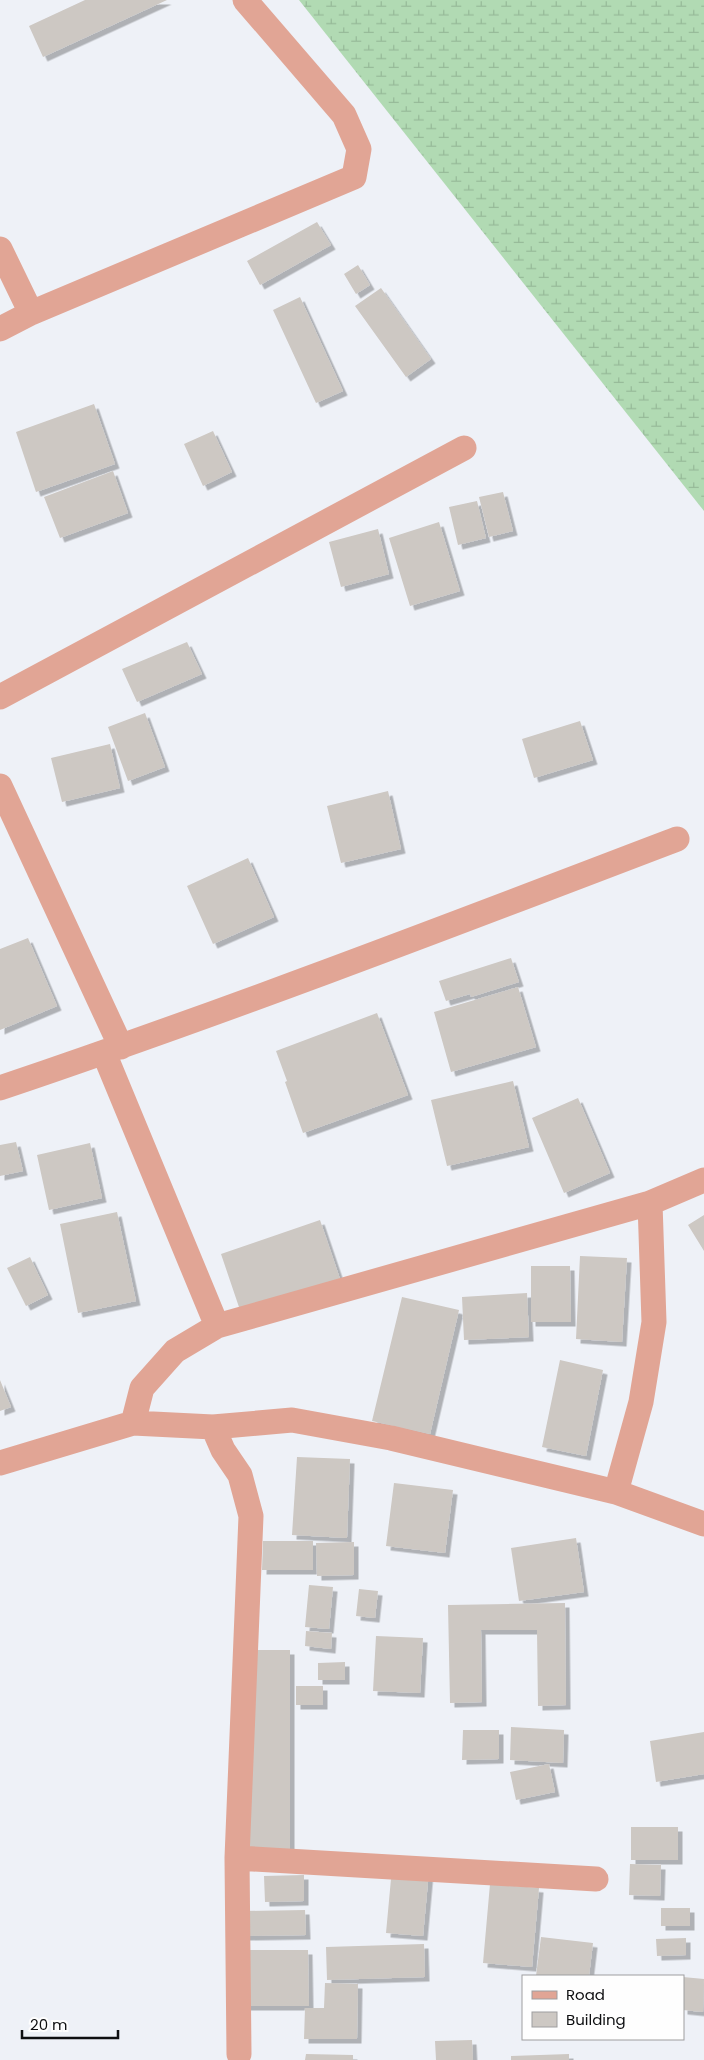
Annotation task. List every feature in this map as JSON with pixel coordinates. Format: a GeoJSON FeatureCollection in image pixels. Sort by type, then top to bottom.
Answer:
{"type":"FeatureCollection","features":[{"type":"Feature","properties":{"kind":"street"},"geometry":{"type":"LineString","coordinates":[[0,329],[31,313],[354,177],[359,149],[344,115],[245,0]]}},
{"type":"Feature","properties":{"kind":"street"},"geometry":{"type":"LineString","coordinates":[[0,249],[31,313]]}},
{"type":"Feature","properties":{"kind":"street"},"geometry":{"type":"LineString","coordinates":[[0,697],[464,448]]}},
{"type":"Feature","properties":{"kind":"street"},"geometry":{"type":"LineString","coordinates":[[0,786],[112,1050],[217,1326]]}},
{"type":"Feature","properties":{"kind":"street"},"geometry":{"type":"LineString","coordinates":[[0,1088],[112,1050],[368,957],[677,840]]}},
{"type":"Feature","properties":{"kind":"street"},"geometry":{"type":"LineString","coordinates":[[133,1423],[142,1388],[175,1352],[217,1326],[650,1202],[704,1180]]}},
{"type":"Feature","properties":{"kind":"street"},"geometry":{"type":"LineString","coordinates":[[616,1492],[641,1402],[654,1322],[650,1202]]}},
{"type":"Feature","properties":{"kind":"street"},"geometry":{"type":"LineString","coordinates":[[0,1462],[133,1423],[213,1427],[292,1420],[391,1438],[616,1492],[704,1524]]}},
{"type":"Feature","properties":{"kind":"street"},"geometry":{"type":"LineString","coordinates":[[213,1427],[223,1450],[240,1475],[251,1516],[237,1858],[239,2054]]}},
{"type":"Feature","properties":{"kind":"street"},"geometry":{"type":"LineString","coordinates":[[237,1858],[596,1879]]}},
{"type":"Feature","properties":{"kind":"green space"},"geometry":{"type":"Polygon","coordinates":[[[299,0],[704,0],[704,511],[299,0]]]}},
{"type":"Feature","properties":{"kind":"building"},"geometry":{"type":"Polygon","coordinates":[[[85,0],[167,0],[43,57],[29,26],[85,0]]]}},
{"type":"Feature","properties":{"kind":"building"},"geometry":{"type":"Polygon","coordinates":[[[317,222],[331,245],[260,285],[247,261],[317,222]]]}},
{"type":"Feature","properties":{"kind":"building"},"geometry":{"type":"Polygon","coordinates":[[[358,265],[370,285],[356,294],[344,274],[358,265]]]}},
{"type":"Feature","properties":{"kind":"building"},"geometry":{"type":"Polygon","coordinates":[[[381,288],[431,359],[406,377],[355,306],[381,288]]]}},
{"type":"Feature","properties":{"kind":"building"},"geometry":{"type":"Polygon","coordinates":[[[300,297],[343,391],[316,403],[273,310],[300,297]]]}},
{"type":"Feature","properties":{"kind":"building"},"geometry":{"type":"Polygon","coordinates":[[[94,404],[115,464],[36,492],[16,432],[94,404]]]}},
{"type":"Feature","properties":{"kind":"building"},"geometry":{"type":"Polygon","coordinates":[[[213,431],[232,472],[203,486],[184,444],[213,431]]]}},
{"type":"Feature","properties":{"kind":"building"},"geometry":{"type":"Polygon","coordinates":[[[113,471],[128,513],[60,538],[44,497],[113,471]]]}},
{"type":"Feature","properties":{"kind":"building"},"geometry":{"type":"Polygon","coordinates":[[[503,492],[513,531],[489,537],[479,497],[503,492]]]}},
{"type":"Feature","properties":{"kind":"building"},"geometry":{"type":"Polygon","coordinates":[[[477,501],[486,538],[458,545],[449,507],[477,501]]]}},
{"type":"Feature","properties":{"kind":"building"},"geometry":{"type":"Polygon","coordinates":[[[439,522],[460,591],[410,606],[389,538],[439,522]]]}},
{"type":"Feature","properties":{"kind":"building"},"geometry":{"type":"Polygon","coordinates":[[[378,529],[389,574],[341,587],[329,542],[378,529]]]}},
{"type":"Feature","properties":{"kind":"building"},"geometry":{"type":"Polygon","coordinates":[[[187,642],[202,674],[137,702],[122,669],[187,642]]]}},
{"type":"Feature","properties":{"kind":"building"},"geometry":{"type":"Polygon","coordinates":[[[145,713],[165,767],[128,781],[108,727],[145,713]]]}},
{"type":"Feature","properties":{"kind":"building"},"geometry":{"type":"Polygon","coordinates":[[[580,721],[593,760],[534,778],[522,739],[580,721]]]}},
{"type":"Feature","properties":{"kind":"building"},"geometry":{"type":"Polygon","coordinates":[[[110,744],[120,788],[62,802],[51,758],[110,744]]]}},
{"type":"Feature","properties":{"kind":"building"},"geometry":{"type":"Polygon","coordinates":[[[388,791],[401,849],[341,863],[327,806],[388,791]]]}},
{"type":"Feature","properties":{"kind":"building"},"geometry":{"type":"Polygon","coordinates":[[[248,858],[274,917],[213,944],[187,886],[248,858]]]}},
{"type":"Feature","properties":{"kind":"building"},"geometry":{"type":"Polygon","coordinates":[[[28,938],[57,1006],[0,1030],[0,949],[28,938]]]}},
{"type":"Feature","properties":{"kind":"building"},"geometry":{"type":"Polygon","coordinates":[[[511,958],[519,982],[471,997],[470,994],[446,1001],[439,981],[511,958]]]}},
{"type":"Feature","properties":{"kind":"building"},"geometry":{"type":"Polygon","coordinates":[[[518,987],[536,1047],[451,1072],[434,1012],[518,987]]]}},
{"type":"Feature","properties":{"kind":"building"},"geometry":{"type":"Polygon","coordinates":[[[377,1013],[408,1095],[303,1133],[276,1051],[377,1013]]]}},
{"type":"Feature","properties":{"kind":"building"},"geometry":{"type":"Polygon","coordinates":[[[513,1081],[529,1147],[447,1166],[431,1100],[513,1081]]]}},
{"type":"Feature","properties":{"kind":"building"},"geometry":{"type":"Polygon","coordinates":[[[578,1098],[610,1173],[564,1193],[532,1118],[578,1098]]]}},
{"type":"Feature","properties":{"kind":"building"},"geometry":{"type":"Polygon","coordinates":[[[16,1142],[23,1171],[0,1176],[0,1145],[16,1142]]]}},
{"type":"Feature","properties":{"kind":"building"},"geometry":{"type":"Polygon","coordinates":[[[90,1143],[102,1198],[49,1210],[37,1155],[90,1143]]]}},
{"type":"Feature","properties":{"kind":"building"},"geometry":{"type":"Polygon","coordinates":[[[117,1212],[136,1301],[78,1313],[60,1224],[117,1212]]]}},
{"type":"Feature","properties":{"kind":"building"},"geometry":{"type":"Polygon","coordinates":[[[704,1215],[704,1251],[688,1225],[704,1215]]]}},
{"type":"Feature","properties":{"kind":"building"},"geometry":{"type":"Polygon","coordinates":[[[320,1220],[340,1279],[241,1313],[221,1254],[320,1220]]]}},
{"type":"Feature","properties":{"kind":"building"},"geometry":{"type":"Polygon","coordinates":[[[580,1256],[627,1258],[622,1342],[576,1339],[580,1256]]]}},
{"type":"Feature","properties":{"kind":"building"},"geometry":{"type":"Polygon","coordinates":[[[30,1257],[48,1295],[26,1306],[7,1268],[30,1257]]]}},
{"type":"Feature","properties":{"kind":"building"},"geometry":{"type":"Polygon","coordinates":[[[531,1266],[570,1266],[571,1322],[531,1322],[531,1266]]]}},
{"type":"Feature","properties":{"kind":"building"},"geometry":{"type":"Polygon","coordinates":[[[527,1293],[529,1337],[464,1340],[462,1297],[527,1293]]]}},
{"type":"Feature","properties":{"kind":"building"},"geometry":{"type":"Polygon","coordinates":[[[402,1297],[459,1310],[430,1434],[372,1421],[402,1297]]]}},
{"type":"Feature","properties":{"kind":"building"},"geometry":{"type":"Polygon","coordinates":[[[560,1360],[603,1370],[586,1456],[542,1447],[560,1360]]]}},
{"type":"Feature","properties":{"kind":"building"},"geometry":{"type":"Polygon","coordinates":[[[0,1380],[11,1407],[0,1411],[0,1380]]]}},
{"type":"Feature","properties":{"kind":"building"},"geometry":{"type":"Polygon","coordinates":[[[297,1457],[350,1459],[347,1538],[292,1535],[297,1457]]]}},
{"type":"Feature","properties":{"kind":"building"},"geometry":{"type":"Polygon","coordinates":[[[394,1483],[453,1490],[445,1553],[386,1546],[394,1483]]]}},
{"type":"Feature","properties":{"kind":"building"},"geometry":{"type":"Polygon","coordinates":[[[576,1538],[584,1592],[519,1601],[511,1548],[576,1538]]]}},
{"type":"Feature","properties":{"kind":"building"},"geometry":{"type":"Polygon","coordinates":[[[263,1541],[313,1541],[313,1570],[262,1570],[263,1541]]]}},
{"type":"Feature","properties":{"kind":"building"},"geometry":{"type":"Polygon","coordinates":[[[354,1542],[354,1575],[317,1576],[316,1543],[354,1542]]]}},
{"type":"Feature","properties":{"kind":"building"},"geometry":{"type":"Polygon","coordinates":[[[309,1585],[333,1587],[329,1629],[305,1627],[309,1585]]]}},
{"type":"Feature","properties":{"kind":"building"},"geometry":{"type":"Polygon","coordinates":[[[359,1589],[378,1591],[375,1618],[356,1616],[359,1589]]]}},
{"type":"Feature","properties":{"kind":"building"},"geometry":{"type":"Polygon","coordinates":[[[565,1603],[566,1705],[538,1706],[537,1630],[481,1630],[482,1702],[450,1703],[448,1605],[565,1603]]]}},
{"type":"Feature","properties":{"kind":"building"},"geometry":{"type":"Polygon","coordinates":[[[306,1631],[332,1633],[331,1649],[305,1646],[306,1631]]]}},
{"type":"Feature","properties":{"kind":"building"},"geometry":{"type":"Polygon","coordinates":[[[376,1636],[423,1638],[420,1693],[373,1691],[376,1636]]]}},
{"type":"Feature","properties":{"kind":"building"},"geometry":{"type":"Polygon","coordinates":[[[243,1650],[290,1650],[290,1850],[242,1849],[243,1650]]]}},
{"type":"Feature","properties":{"kind":"building"},"geometry":{"type":"Polygon","coordinates":[[[345,1662],[345,1680],[318,1680],[318,1663],[345,1662]]]}},
{"type":"Feature","properties":{"kind":"building"},"geometry":{"type":"Polygon","coordinates":[[[296,1686],[323,1686],[323,1705],[296,1705],[296,1686]]]}},
{"type":"Feature","properties":{"kind":"building"},"geometry":{"type":"Polygon","coordinates":[[[511,1727],[564,1730],[563,1763],[510,1760],[511,1727]]]}},
{"type":"Feature","properties":{"kind":"building"},"geometry":{"type":"Polygon","coordinates":[[[463,1730],[499,1730],[499,1759],[462,1760],[463,1730]]]}},
{"type":"Feature","properties":{"kind":"building"},"geometry":{"type":"Polygon","coordinates":[[[704,1732],[704,1774],[656,1782],[650,1741],[704,1732]]]}},
{"type":"Feature","properties":{"kind":"building"},"geometry":{"type":"Polygon","coordinates":[[[549,1764],[555,1792],[516,1800],[510,1772],[549,1764]]]}},
{"type":"Feature","properties":{"kind":"building"},"geometry":{"type":"Polygon","coordinates":[[[631,1827],[678,1827],[678,1860],[631,1860],[631,1827]]]}},
{"type":"Feature","properties":{"kind":"building"},"geometry":{"type":"Polygon","coordinates":[[[630,1864],[661,1865],[660,1896],[629,1895],[630,1864]]]}},
{"type":"Feature","properties":{"kind":"building"},"geometry":{"type":"Polygon","coordinates":[[[392,1868],[429,1871],[423,1936],[386,1933],[392,1868]]]}},
{"type":"Feature","properties":{"kind":"building"},"geometry":{"type":"Polygon","coordinates":[[[304,1875],[304,1901],[265,1902],[264,1876],[304,1875]]]}},
{"type":"Feature","properties":{"kind":"building"},"geometry":{"type":"Polygon","coordinates":[[[490,1884],[539,1888],[532,1967],[483,1963],[490,1884]]]}},
{"type":"Feature","properties":{"kind":"building"},"geometry":{"type":"Polygon","coordinates":[[[661,1908],[690,1908],[690,1926],[661,1926],[661,1908]]]}},
{"type":"Feature","properties":{"kind":"building"},"geometry":{"type":"Polygon","coordinates":[[[305,1910],[306,1935],[243,1936],[243,1911],[305,1910]]]}},
{"type":"Feature","properties":{"kind":"building"},"geometry":{"type":"Polygon","coordinates":[[[541,1937],[593,1943],[589,1975],[536,1975],[541,1937]]]}},
{"type":"Feature","properties":{"kind":"building"},"geometry":{"type":"Polygon","coordinates":[[[686,1938],[686,1955],[657,1956],[656,1939],[686,1938]]]}},
{"type":"Feature","properties":{"kind":"building"},"geometry":{"type":"Polygon","coordinates":[[[424,1944],[425,1977],[327,1980],[326,1947],[424,1944]]]}},
{"type":"Feature","properties":{"kind":"building"},"geometry":{"type":"Polygon","coordinates":[[[239,1950],[308,1950],[309,2006],[239,2006],[239,1950]]]}},
{"type":"Feature","properties":{"kind":"building"},"geometry":{"type":"Polygon","coordinates":[[[684,1977],[704,1979],[703,2012],[684,2010],[684,1977]]]}},
{"type":"Feature","properties":{"kind":"building"},"geometry":{"type":"Polygon","coordinates":[[[325,1983],[358,1984],[357,2039],[304,2039],[305,2008],[324,2008],[325,1983]]]}},
{"type":"Feature","properties":{"kind":"building"},"geometry":{"type":"Polygon","coordinates":[[[472,2040],[473,2060],[436,2060],[435,2041],[472,2040]]]}},
{"type":"Feature","properties":{"kind":"building"},"geometry":{"type":"Polygon","coordinates":[[[306,2054],[353,2055],[353,2060],[305,2060],[306,2054]]]}},
{"type":"Feature","properties":{"kind":"building"},"geometry":{"type":"Polygon","coordinates":[[[569,2054],[569,2060],[511,2060],[511,2056],[569,2054]]]}}]}
